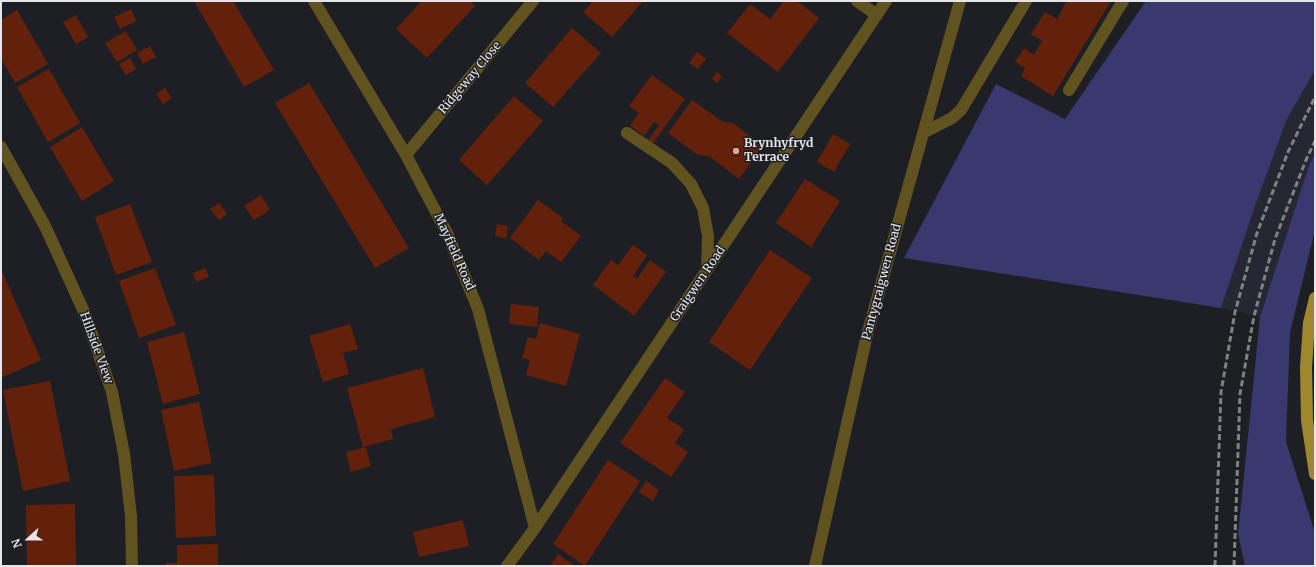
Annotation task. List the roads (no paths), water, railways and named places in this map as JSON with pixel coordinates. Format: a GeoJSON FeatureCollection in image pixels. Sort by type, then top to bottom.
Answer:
{"type":"FeatureCollection","features":[{"type":"Feature","properties":{"kind":"main road"},"geometry":{"type":"LineString","coordinates":[[1315,298],[1309,323],[1306,367],[1307,420],[1315,474]]}},
{"type":"Feature","properties":{"kind":"street","name":"Mayfield Road"},"geometry":{"type":"LineString","coordinates":[[314,1],[406,155],[447,233],[478,309],[535,528]]}},
{"type":"Feature","properties":{"kind":"street","name":"Ridgeway Close"},"geometry":{"type":"LineString","coordinates":[[406,155],[533,1]]}},
{"type":"Feature","properties":{"kind":"street"},"geometry":{"type":"LineString","coordinates":[[857,1],[877,15]]}},
{"type":"Feature","properties":{"kind":"street","name":"Graigwen Road"},"geometry":{"type":"LineString","coordinates":[[507,566],[535,528],[886,1]]}},
{"type":"Feature","properties":{"kind":"street","name":"Pantygraigwen Road"},"geometry":{"type":"LineString","coordinates":[[814,566],[867,334],[960,1]]}},
{"type":"Feature","properties":{"kind":"street"},"geometry":{"type":"LineString","coordinates":[[923,133],[952,118],[961,110],[1026,1]]}},
{"type":"Feature","properties":{"kind":"street"},"geometry":{"type":"LineString","coordinates":[[1069,90],[1124,1]]}},
{"type":"Feature","properties":{"kind":"street"},"geometry":{"type":"LineString","coordinates":[[627,133],[672,163],[691,184],[703,208],[708,236],[707,270]]}},
{"type":"Feature","properties":{"kind":"street","name":"Hillside View"},"geometry":{"type":"LineString","coordinates":[[1,147],[45,226],[84,314],[112,392],[124,454],[132,516],[132,566]]}},
{"type":"Feature","properties":{"kind":"railway"},"geometry":{"type":"LineString","coordinates":[[1215,566],[1221,392],[1235,312],[1257,233],[1288,152],[1315,97]]}},
{"type":"Feature","properties":{"kind":"railway"},"geometry":{"type":"LineString","coordinates":[[1234,566],[1240,394],[1254,316],[1275,239],[1315,141]]}},
{"type":"Feature","properties":{"kind":"place","name":"Brynhyfryd Terrace"},"geometry":{"type":"Point","coordinates":[736,151]}}]}
